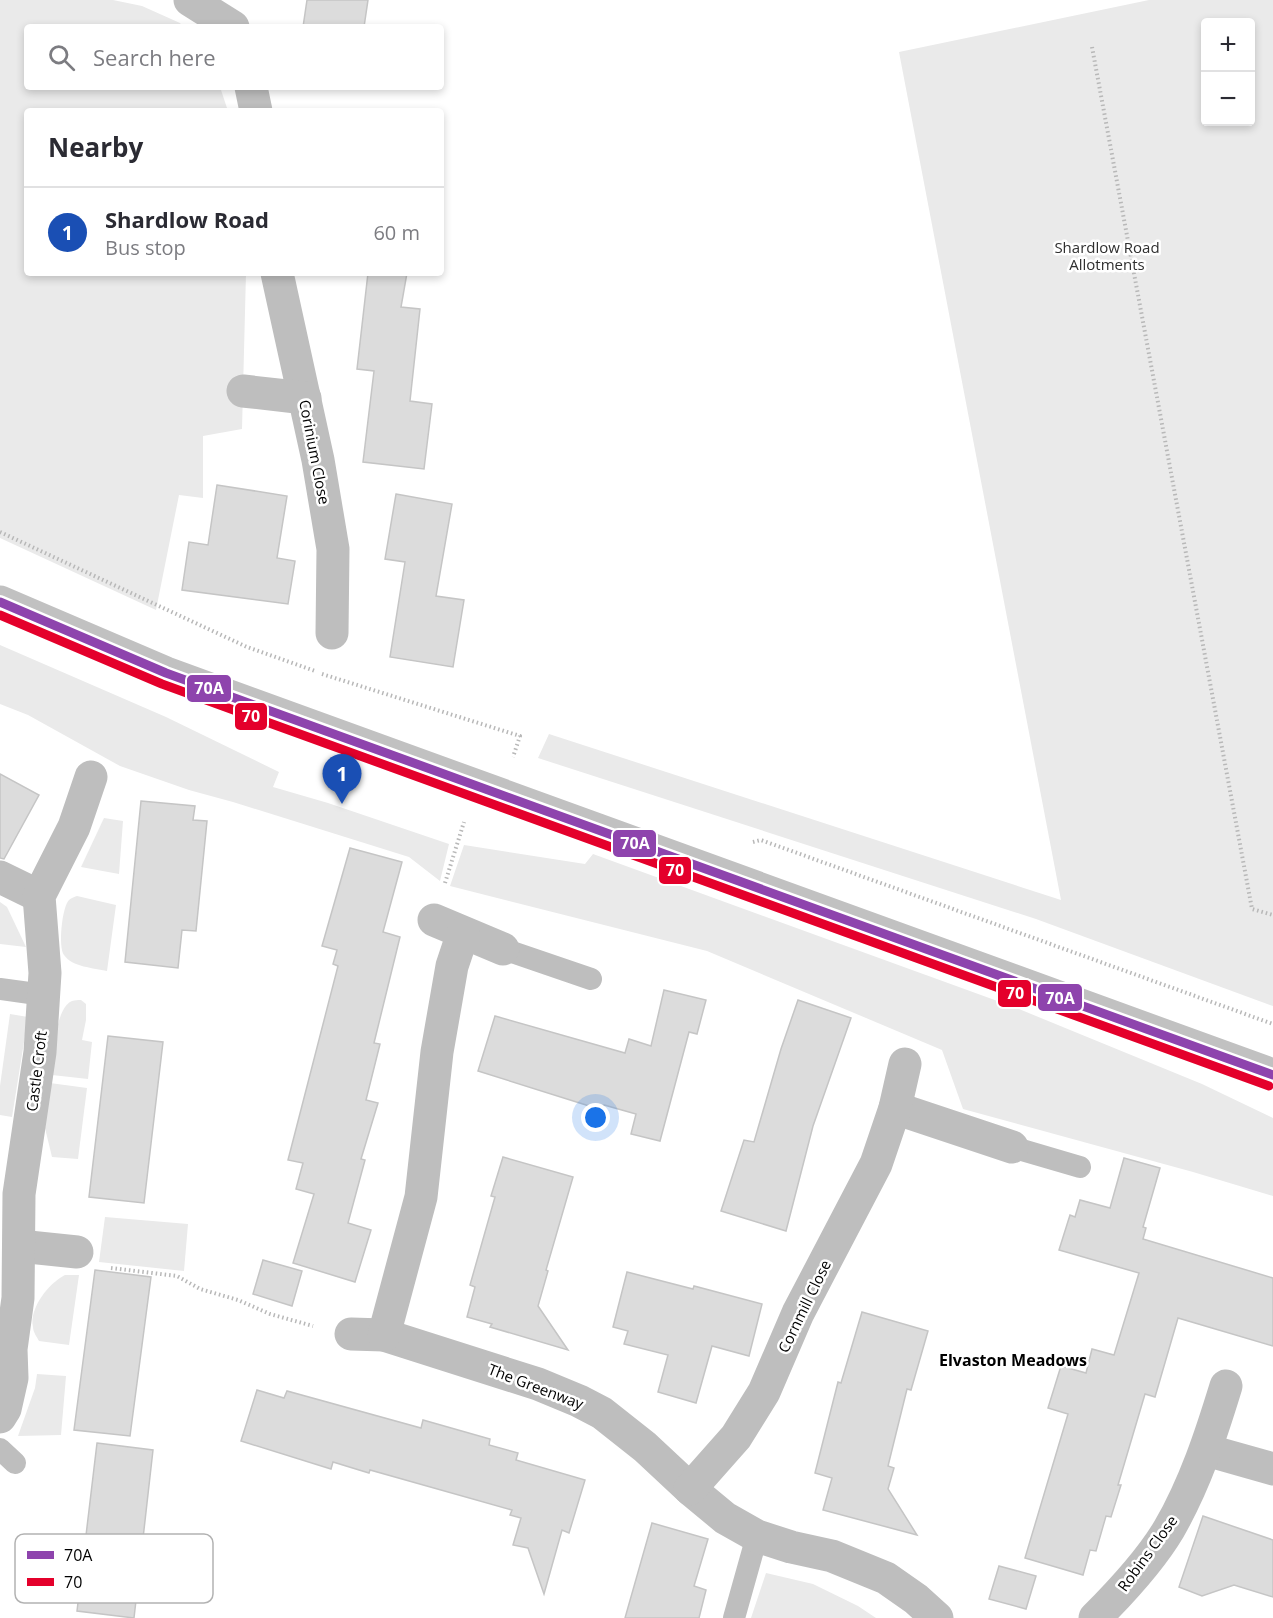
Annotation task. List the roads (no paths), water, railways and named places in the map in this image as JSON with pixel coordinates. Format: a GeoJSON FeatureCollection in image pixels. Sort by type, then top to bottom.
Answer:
{"type":"FeatureCollection","features":[{"type":"Feature","properties":{"kind":"street"},"geometry":{"type":"LineString","coordinates":[[190,0],[228,24]]}},
{"type":"Feature","properties":{"kind":"street"},"geometry":{"type":"LineString","coordinates":[[251,90],[254,108]]}},
{"type":"Feature","properties":{"kind":"street","name":"Corinium Close"},"geometry":{"type":"LineString","coordinates":[[278,276],[318,460],[333,549],[332,633]]}},
{"type":"Feature","properties":{"kind":"street"},"geometry":{"type":"LineString","coordinates":[[243,391],[304,398]]}},
{"type":"Feature","properties":{"kind":"street"},"geometry":{"type":"LineString","coordinates":[[0,602],[166,673],[1273,1076]]}},
{"type":"Feature","properties":{"kind":"street"},"geometry":{"type":"LineString","coordinates":[[0,877],[39,896],[74,827],[92,777]]}},
{"type":"Feature","properties":{"kind":"street","name":"Castle Croft"},"geometry":{"type":"LineString","coordinates":[[0,1417],[5,1409],[12,1378],[9,1297],[19,1245],[18,1194],[40,1052],[45,973],[39,896]]}},
{"type":"Feature","properties":{"kind":"street"},"geometry":{"type":"LineString","coordinates":[[434,920],[502,949]]}},
{"type":"Feature","properties":{"kind":"street"},"geometry":{"type":"LineString","coordinates":[[384,1335],[421,1197],[437,1052],[452,966],[463,933]]}},
{"type":"Feature","properties":{"kind":"street","name":"Cornmill Close"},"geometry":{"type":"LineString","coordinates":[[690,1489],[736,1437],[764,1392],[798,1314],[876,1164],[895,1108],[905,1064]]}},
{"type":"Feature","properties":{"kind":"street"},"geometry":{"type":"LineString","coordinates":[[895,1108],[1012,1147]]}},
{"type":"Feature","properties":{"kind":"street"},"geometry":{"type":"LineString","coordinates":[[19,1245],[76,1252]]}},
{"type":"Feature","properties":{"kind":"street","name":"The Greenway"},"geometry":{"type":"LineString","coordinates":[[351,1334],[384,1335],[538,1384],[579,1401],[602,1413],[645,1447],[725,1518],[757,1536],[791,1547],[832,1556],[886,1578],[916,1599],[937,1618]]}},
{"type":"Feature","properties":{"kind":"street","name":"Robins Close"},"geometry":{"type":"LineString","coordinates":[[1095,1618],[1144,1563],[1169,1530],[1206,1450],[1226,1386]]}},
{"type":"Feature","properties":{"kind":"street"},"geometry":{"type":"LineString","coordinates":[[1206,1450],[1273,1469]]}},
{"type":"Feature","properties":{"kind":"lane"},"geometry":{"type":"LineString","coordinates":[[502,949],[591,978]]}},
{"type":"Feature","properties":{"kind":"lane"},"geometry":{"type":"LineString","coordinates":[[0,989],[44,995]]}},
{"type":"Feature","properties":{"kind":"lane"},"geometry":{"type":"LineString","coordinates":[[1012,1147],[1080,1167]]}},
{"type":"Feature","properties":{"kind":"lane"},"geometry":{"type":"LineString","coordinates":[[734,1618],[757,1536]]}},
{"type":"Feature","properties":{"kind":"place","name":"Shardlow Road"},"geometry":{"type":"Point","coordinates":[342,804]}},
{"type":"Feature","properties":{"kind":"district","name":"Elvaston Meadows"},"geometry":{"type":"Point","coordinates":[1013,1360]}},
{"type":"Feature","properties":{"kind":"park label","name":"Shardlow Road Allotments"},"geometry":{"type":"Point","coordinates":[1107,256]}}]}
